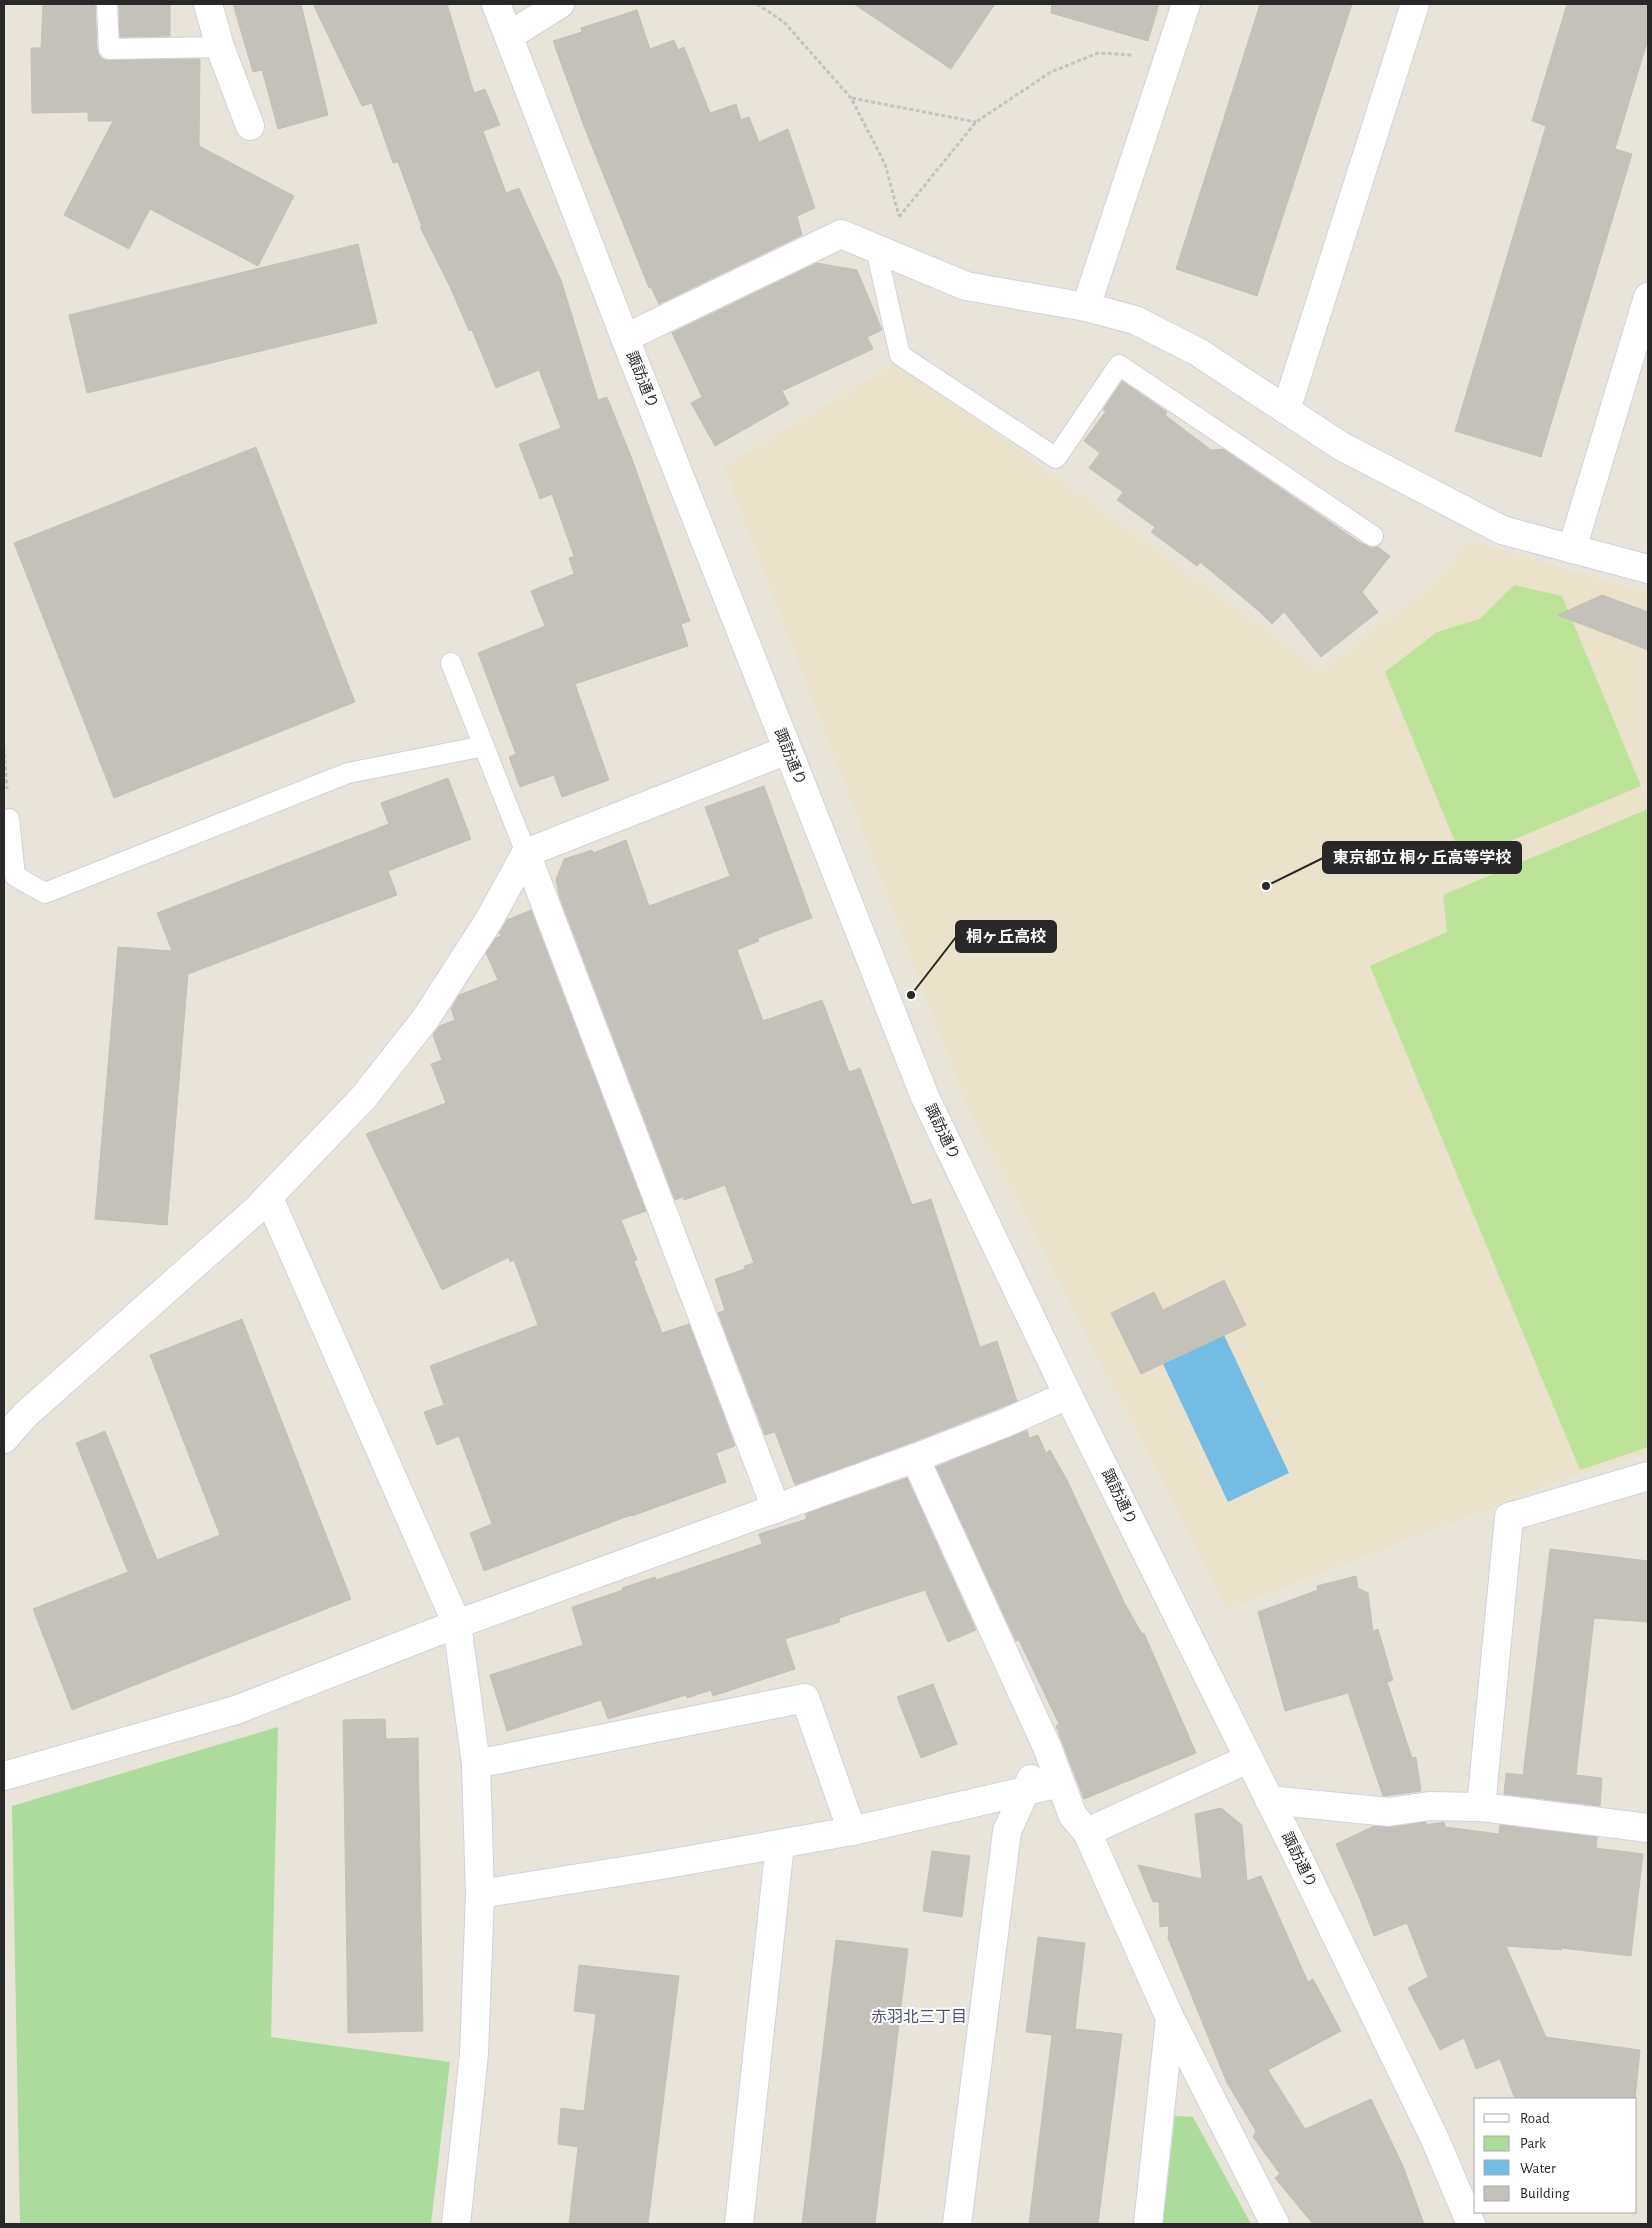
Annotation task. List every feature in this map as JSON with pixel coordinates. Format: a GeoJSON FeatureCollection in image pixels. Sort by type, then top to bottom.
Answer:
{"type":"FeatureCollection","features":[{"type":"Feature","properties":{"kind":"street"},"geometry":{"type":"LineString","coordinates":[[208,4],[220,47],[250,126]]}},
{"type":"Feature","properties":{"kind":"street","name":"諏訪通り"},"geometry":{"type":"LineString","coordinates":[[496,4],[625,338],[925,1097],[1068,1395],[1434,2137],[1472,2224]]}},
{"type":"Feature","properties":{"kind":"street"},"geometry":{"type":"LineString","coordinates":[[509,36],[560,4]]}},
{"type":"Feature","properties":{"kind":"street"},"geometry":{"type":"LineString","coordinates":[[1086,307],[1186,4]]}},
{"type":"Feature","properties":{"kind":"street"},"geometry":{"type":"LineString","coordinates":[[1286,410],[1415,4]]}},
{"type":"Feature","properties":{"kind":"street"},"geometry":{"type":"LineString","coordinates":[[625,338],[841,234],[966,286],[1086,307],[1135,320],[1198,352],[1341,446],[1502,530],[1648,568]]}},
{"type":"Feature","properties":{"kind":"street"},"geometry":{"type":"LineString","coordinates":[[1572,549],[1648,297]]}},
{"type":"Feature","properties":{"kind":"street"},"geometry":{"type":"LineString","coordinates":[[4,1439],[25,1415],[268,1198],[364,1097],[426,1018],[489,920],[526,853],[788,750]]}},
{"type":"Feature","properties":{"kind":"street"},"geometry":{"type":"LineString","coordinates":[[526,853],[776,1509]]}},
{"type":"Feature","properties":{"kind":"street"},"geometry":{"type":"LineString","coordinates":[[268,1198],[457,1624],[476,1764],[480,1894],[474,2054],[456,2224]]}},
{"type":"Feature","properties":{"kind":"street"},"geometry":{"type":"LineString","coordinates":[[4,1776],[236,1710],[457,1624],[915,1458],[1004,1423],[1068,1395]]}},
{"type":"Feature","properties":{"kind":"street"},"geometry":{"type":"LineString","coordinates":[[915,1458],[1047,1747],[1073,1816],[1087,1832],[1170,2018],[1275,2224]]}},
{"type":"Feature","properties":{"kind":"street"},"geometry":{"type":"LineString","coordinates":[[1480,1807],[1509,1517],[1648,1476]]}},
{"type":"Feature","properties":{"kind":"street"},"geometry":{"type":"LineString","coordinates":[[476,1764],[805,1698],[852,1831]]}},
{"type":"Feature","properties":{"kind":"street"},"geometry":{"type":"LineString","coordinates":[[957,2224],[1007,1831],[1047,1747]]}},
{"type":"Feature","properties":{"kind":"street"},"geometry":{"type":"LineString","coordinates":[[1087,1832],[1248,1759]]}},
{"type":"Feature","properties":{"kind":"street"},"geometry":{"type":"LineString","coordinates":[[480,1894],[667,1864],[852,1831],[1060,1784]]}},
{"type":"Feature","properties":{"kind":"street"},"geometry":{"type":"LineString","coordinates":[[1268,1800],[1389,1812],[1429,1806],[1480,1807],[1648,1828]]}},
{"type":"Feature","properties":{"kind":"street"},"geometry":{"type":"LineString","coordinates":[[739,2224],[780,1844]]}},
{"type":"Feature","properties":{"kind":"street"},"geometry":{"type":"LineString","coordinates":[[1148,2224],[1170,2018]]}},
{"type":"Feature","properties":{"kind":"lane"},"geometry":{"type":"LineString","coordinates":[[107,4],[109,49],[220,47]]}},
{"type":"Feature","properties":{"kind":"lane"},"geometry":{"type":"LineString","coordinates":[[876,249],[900,355],[1056,458],[1119,365],[1373,536]]}},
{"type":"Feature","properties":{"kind":"lane"},"geometry":{"type":"LineString","coordinates":[[451,663],[526,853]]}},
{"type":"Feature","properties":{"kind":"lane"},"geometry":{"type":"LineString","coordinates":[[9,819],[15,876],[45,893],[348,773],[484,746]]}},
{"type":"Feature","properties":{"kind":"path"},"geometry":{"type":"LineString","coordinates":[[758,4],[784,22],[851,98],[885,164],[899,217],[976,122],[1052,72],[1098,52],[1169,57]]}},
{"type":"Feature","properties":{"kind":"path"},"geometry":{"type":"LineString","coordinates":[[851,98],[976,122]]}},
{"type":"Feature","properties":{"kind":"path"},"geometry":{"type":"LineString","coordinates":[[4,748],[9,819]]}},
{"type":"Feature","properties":{"kind":"shaded area"},"geometry":{"type":"Polygon","coordinates":[[[898,362],[1322,671],[1430,586],[1470,541],[1648,593],[1648,1453],[1581,1473],[1228,1609],[965,1100],[724,467],[898,362]]]}},
{"type":"Feature","properties":{"kind":"green space"},"geometry":{"type":"Polygon","coordinates":[[[1514,585],[1562,596],[1641,786],[1463,861],[1385,672],[1437,632],[1480,619],[1514,585]]]}},
{"type":"Feature","properties":{"kind":"green space"},"geometry":{"type":"Polygon","coordinates":[[[1648,809],[1648,1447],[1580,1470],[1370,966],[1447,932],[1443,895],[1648,809]]]}},
{"type":"Feature","properties":{"kind":"green space"},"geometry":{"type":"Polygon","coordinates":[[[278,1727],[271,2037],[450,2062],[431,2224],[20,2224],[12,1806],[278,1727]]]}},
{"type":"Feature","properties":{"kind":"green space"},"geometry":{"type":"Polygon","coordinates":[[[1175,2116],[1193,2117],[1251,2224],[1163,2224],[1175,2116]]]}},
{"type":"Feature","properties":{"kind":"water"},"geometry":{"type":"Polygon","coordinates":[[[1224,1335],[1289,1473],[1228,1502],[1163,1364],[1224,1335]]]}},
{"type":"Feature","properties":{"kind":"building"},"geometry":{"type":"Polygon","coordinates":[[[43,4],[95,4],[97,50],[99,56],[104,60],[200,59],[199,146],[294,196],[258,266],[150,209],[129,249],[64,215],[113,121],[88,121],[88,112],[32,113],[31,48],[41,48],[43,4]]]}},
{"type":"Feature","properties":{"kind":"building"},"geometry":{"type":"Polygon","coordinates":[[[119,4],[170,4],[170,36],[120,37],[119,4]]]}},
{"type":"Feature","properties":{"kind":"building"},"geometry":{"type":"Polygon","coordinates":[[[233,4],[301,4],[328,115],[278,129],[262,70],[253,72],[233,4]]]}},
{"type":"Feature","properties":{"kind":"building"},"geometry":{"type":"Polygon","coordinates":[[[313,4],[447,4],[474,93],[485,89],[500,125],[483,131],[506,193],[519,188],[561,280],[598,400],[607,397],[632,459],[690,621],[681,624],[688,646],[575,684],[609,780],[562,797],[554,775],[520,787],[509,757],[516,754],[478,653],[545,626],[531,591],[574,574],[569,558],[574,556],[552,494],[540,499],[519,444],[561,428],[539,370],[496,388],[472,330],[469,331],[451,289],[420,227],[422,227],[398,162],[393,163],[372,103],[362,106],[313,4]]]}},
{"type":"Feature","properties":{"kind":"building"},"geometry":{"type":"Polygon","coordinates":[[[854,4],[995,4],[951,69],[854,4]]]}},
{"type":"Feature","properties":{"kind":"building"},"geometry":{"type":"Polygon","coordinates":[[[1052,4],[1159,4],[1148,41],[1051,13],[1052,4]]]}},
{"type":"Feature","properties":{"kind":"building"},"geometry":{"type":"Polygon","coordinates":[[[1260,4],[1352,4],[1257,296],[1176,269],[1260,4]]]}},
{"type":"Feature","properties":{"kind":"building"},"geometry":{"type":"Polygon","coordinates":[[[1567,4],[1648,4],[1648,39],[1615,149],[1632,154],[1541,457],[1455,431],[1546,126],[1532,121],[1567,4]]]}},
{"type":"Feature","properties":{"kind":"building"},"geometry":{"type":"Polygon","coordinates":[[[637,10],[650,49],[674,40],[678,50],[684,47],[710,113],[736,104],[741,120],[749,117],[759,142],[788,129],[815,208],[797,216],[802,235],[659,304],[651,287],[649,288],[585,129],[553,41],[582,32],[581,28],[637,10]]]}},
{"type":"Feature","properties":{"kind":"building"},"geometry":{"type":"Polygon","coordinates":[[[358,244],[377,323],[87,393],[69,315],[358,244]]]}},
{"type":"Feature","properties":{"kind":"building"},"geometry":{"type":"Polygon","coordinates":[[[817,263],[857,270],[882,330],[867,337],[873,349],[782,391],[789,404],[715,446],[691,403],[702,397],[672,333],[817,263]]]}},
{"type":"Feature","properties":{"kind":"building"},"geometry":{"type":"Polygon","coordinates":[[[1122,381],[1167,412],[1165,415],[1211,450],[1223,449],[1359,542],[1372,548],[1378,547],[1390,556],[1362,592],[1378,612],[1321,657],[1284,612],[1272,624],[1200,562],[1197,566],[1151,532],[1155,527],[1117,500],[1123,492],[1089,468],[1100,453],[1084,441],[1106,411],[1103,410],[1122,381]]]}},
{"type":"Feature","properties":{"kind":"building"},"geometry":{"type":"Polygon","coordinates":[[[256,447],[355,702],[114,798],[14,543],[256,447]]]}},
{"type":"Feature","properties":{"kind":"building"},"geometry":{"type":"Polygon","coordinates":[[[1602,595],[1648,612],[1648,650],[1558,615],[1602,595]]]}},
{"type":"Feature","properties":{"kind":"building"},"geometry":{"type":"Polygon","coordinates":[[[448,778],[471,839],[388,871],[397,895],[188,974],[167,1225],[95,1219],[118,947],[172,951],[157,913],[389,824],[381,803],[448,778]]]}},
{"type":"Feature","properties":{"kind":"building"},"geometry":{"type":"Polygon","coordinates":[[[764,786],[812,918],[758,938],[759,941],[737,950],[763,1021],[822,1000],[849,1072],[860,1068],[912,1205],[931,1199],[980,1347],[997,1341],[1017,1401],[795,1485],[775,1432],[765,1435],[718,1313],[725,1310],[715,1279],[745,1269],[744,1266],[754,1263],[725,1185],[684,1200],[683,1197],[675,1200],[560,898],[556,880],[564,859],[592,850],[593,853],[626,840],[649,906],[730,876],[705,807],[764,786]]]}},
{"type":"Feature","properties":{"kind":"building"},"geometry":{"type":"Polygon","coordinates":[[[531,910],[646,1211],[621,1220],[637,1260],[634,1261],[662,1333],[689,1324],[735,1446],[716,1453],[726,1482],[631,1515],[484,1571],[470,1533],[492,1524],[459,1436],[437,1445],[424,1412],[444,1405],[430,1366],[538,1325],[514,1260],[510,1262],[509,1257],[442,1290],[366,1134],[446,1103],[431,1064],[442,1060],[433,1035],[439,1026],[455,1020],[451,1009],[459,995],[498,980],[486,953],[496,938],[501,936],[499,933],[507,920],[531,910]]]}},
{"type":"Feature","properties":{"kind":"building"},"geometry":{"type":"Polygon","coordinates":[[[1224,1280],[1246,1325],[1141,1374],[1111,1313],[1154,1292],[1163,1310],[1224,1280]]]}},
{"type":"Feature","properties":{"kind":"building"},"geometry":{"type":"Polygon","coordinates":[[[242,1319],[351,1599],[72,1710],[33,1609],[128,1572],[76,1443],[105,1431],[157,1560],[220,1535],[150,1355],[242,1319]]]}},
{"type":"Feature","properties":{"kind":"building"},"geometry":{"type":"Polygon","coordinates":[[[1027,1430],[1029,1438],[1038,1435],[1046,1453],[1050,1450],[1067,1480],[1124,1602],[1142,1634],[1144,1633],[1196,1753],[1084,1799],[1056,1726],[1059,1724],[1019,1640],[1016,1641],[936,1467],[1027,1430]]]}},
{"type":"Feature","properties":{"kind":"building"},"geometry":{"type":"Polygon","coordinates":[[[907,1478],[976,1630],[948,1642],[925,1590],[839,1618],[840,1622],[785,1639],[795,1669],[713,1696],[711,1690],[687,1698],[686,1695],[608,1719],[601,1700],[507,1731],[490,1675],[583,1645],[572,1607],[655,1577],[656,1580],[762,1544],[759,1534],[807,1519],[805,1514],[907,1478]]]}},
{"type":"Feature","properties":{"kind":"building"},"geometry":{"type":"Polygon","coordinates":[[[1550,1549],[1648,1561],[1648,1622],[1594,1618],[1576,1775],[1602,1778],[1600,1806],[1504,1794],[1506,1773],[1523,1775],[1550,1549]]]}},
{"type":"Feature","properties":{"kind":"building"},"geometry":{"type":"Polygon","coordinates":[[[1356,1576],[1358,1588],[1368,1593],[1373,1631],[1378,1629],[1393,1680],[1387,1682],[1412,1758],[1416,1757],[1421,1791],[1383,1796],[1348,1693],[1285,1711],[1258,1612],[1318,1590],[1317,1586],[1356,1576]]]}},
{"type":"Feature","properties":{"kind":"building"},"geometry":{"type":"Polygon","coordinates":[[[933,1684],[957,1744],[921,1758],[897,1697],[933,1684]]]}},
{"type":"Feature","properties":{"kind":"building"},"geometry":{"type":"Polygon","coordinates":[[[385,1719],[386,1739],[418,1738],[423,2031],[348,2033],[343,1720],[385,1719]]]}},
{"type":"Feature","properties":{"kind":"building"},"geometry":{"type":"Polygon","coordinates":[[[1221,1808],[1242,1825],[1247,1881],[1261,1876],[1308,1982],[1313,1979],[1341,2031],[1268,2070],[1305,2129],[1371,2099],[1403,2166],[1424,2224],[1313,2224],[1275,2178],[1280,2174],[1253,2137],[1256,2131],[1227,2083],[1168,1938],[1169,1926],[1160,1927],[1159,1902],[1153,1902],[1138,1865],[1202,1879],[1195,1814],[1221,1808]]]}},
{"type":"Feature","properties":{"kind":"building"},"geometry":{"type":"Polygon","coordinates":[[[1426,1822],[1426,1825],[1444,1822],[1445,1827],[1499,1834],[1500,1825],[1597,1837],[1596,1848],[1643,1854],[1631,1956],[1561,1948],[1561,1950],[1506,1946],[1546,2037],[1640,2050],[1635,2098],[1515,2098],[1500,2059],[1476,2069],[1464,2038],[1440,2050],[1408,1988],[1428,1977],[1407,1923],[1374,1936],[1336,1844],[1374,1826],[1391,1827],[1426,1822]]]}},
{"type":"Feature","properties":{"kind":"building"},"geometry":{"type":"Polygon","coordinates":[[[932,1851],[970,1856],[962,1917],[923,1911],[932,1851]]]}},
{"type":"Feature","properties":{"kind":"building"},"geometry":{"type":"Polygon","coordinates":[[[1038,1937],[1085,1943],[1075,2029],[1122,2034],[1098,2224],[1029,2224],[1052,2035],[1026,2032],[1038,1937]]]}},
{"type":"Feature","properties":{"kind":"building"},"geometry":{"type":"Polygon","coordinates":[[[836,1940],[908,1949],[875,2224],[802,2224],[836,1940]]]}},
{"type":"Feature","properties":{"kind":"building"},"geometry":{"type":"Polygon","coordinates":[[[579,1965],[679,1976],[648,2224],[569,2224],[578,2147],[558,2144],[561,2108],[584,2111],[596,2014],[574,2011],[579,1965]]]}},
{"type":"Feature","properties":{"kind":"place","name":"東京都立 桐ヶ丘高等学校"},"geometry":{"type":"Point","coordinates":[1266,886]}},
{"type":"Feature","properties":{"kind":"place","name":"桐ヶ丘高校"},"geometry":{"type":"Point","coordinates":[911,995]}},
{"type":"Feature","properties":{"kind":"district","name":"赤羽北三丁目"},"geometry":{"type":"Point","coordinates":[919,2017]}}]}
